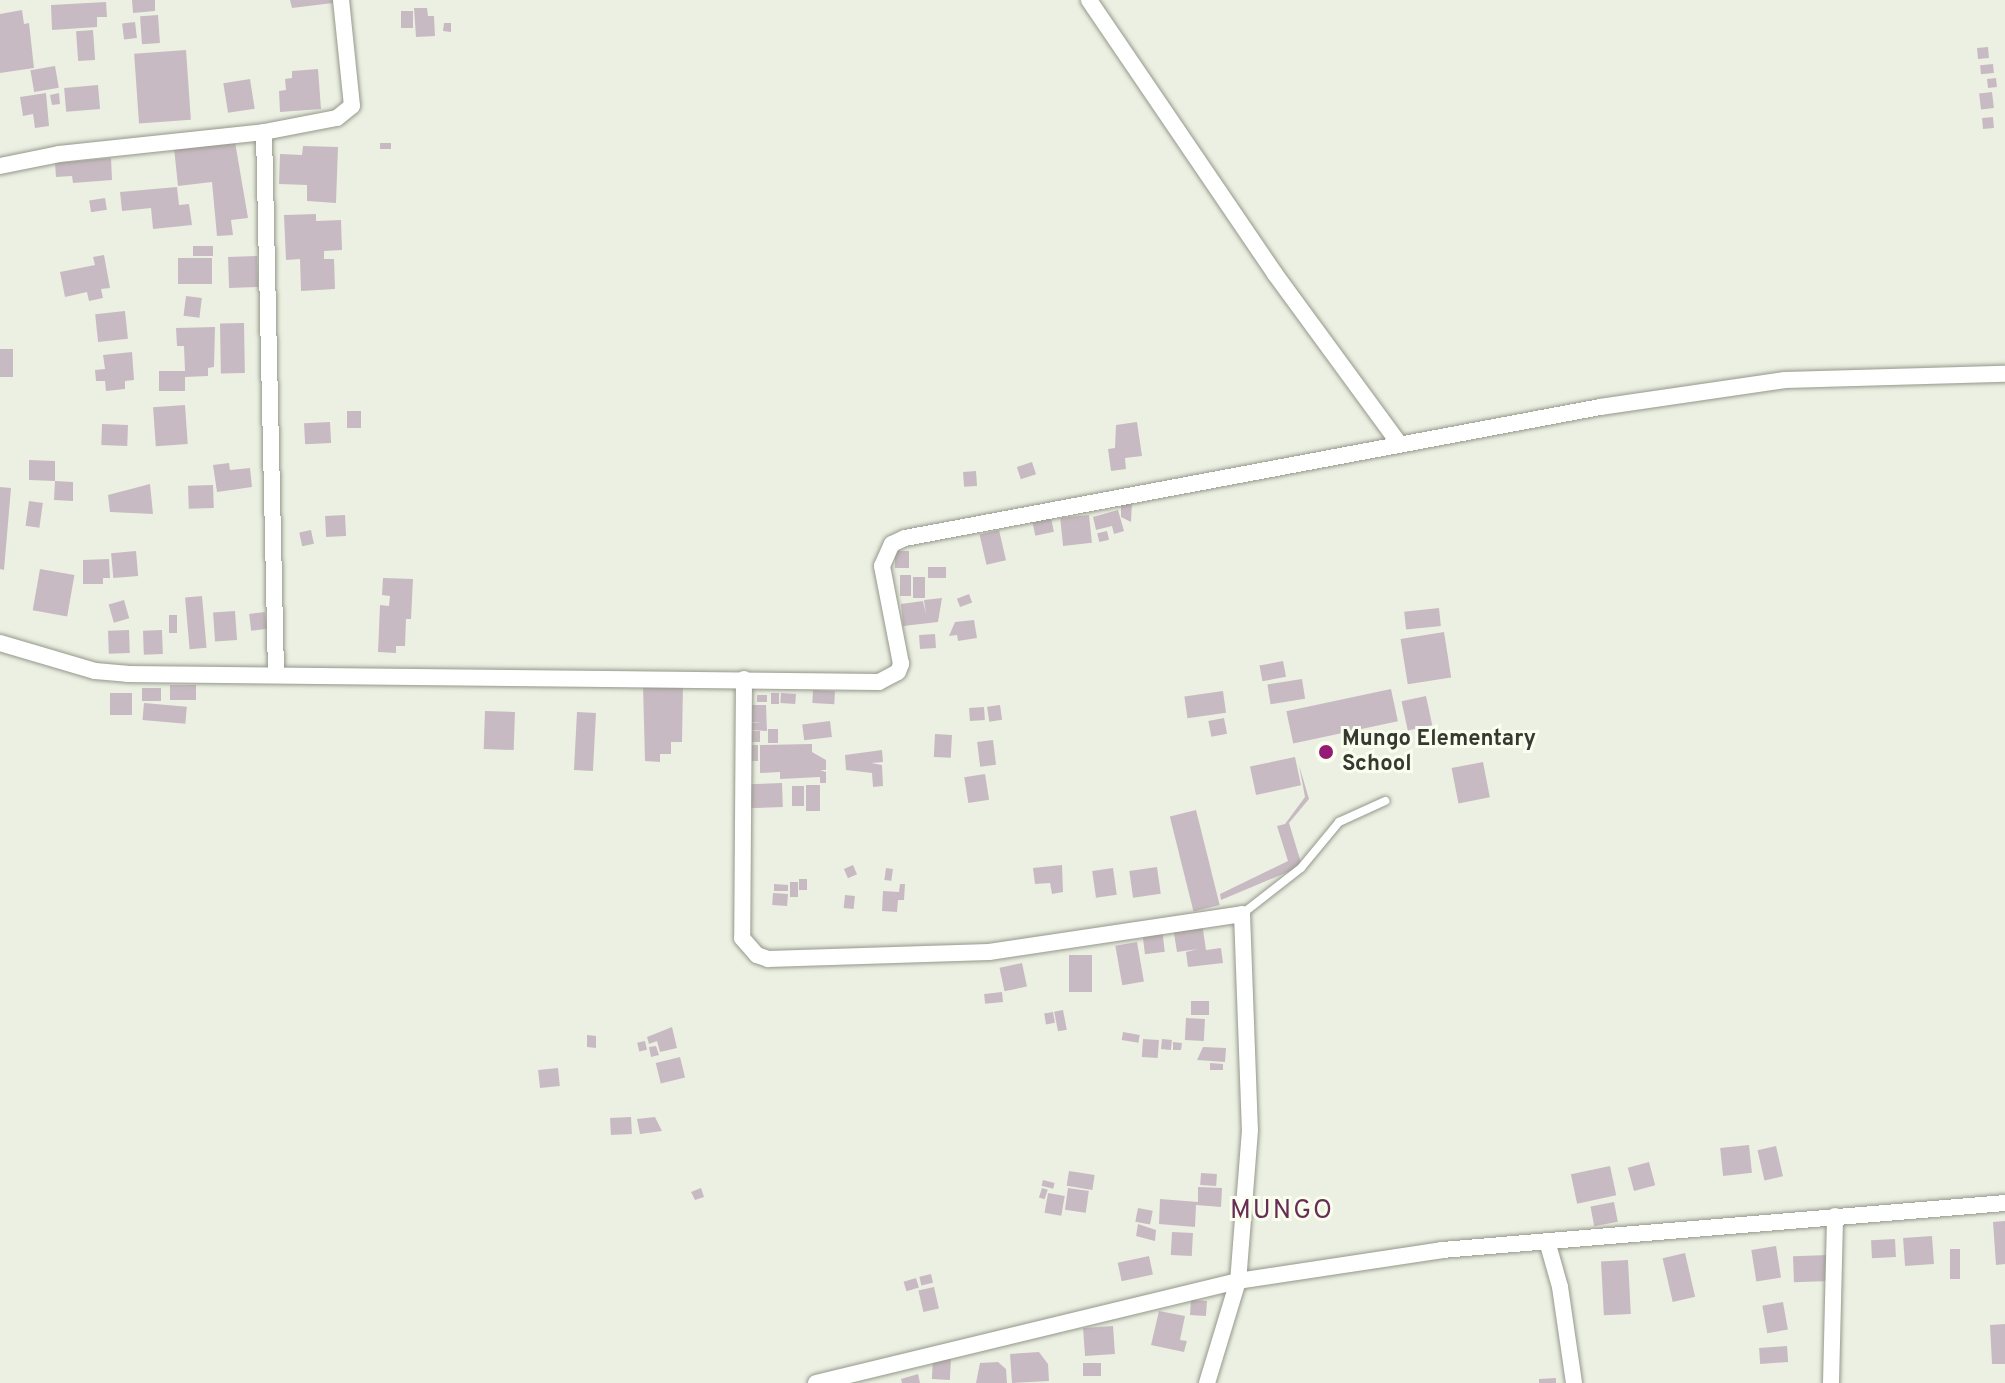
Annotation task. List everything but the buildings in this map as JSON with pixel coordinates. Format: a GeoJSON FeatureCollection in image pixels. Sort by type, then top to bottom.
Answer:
{"type":"FeatureCollection","features":[{"type":"Feature","properties":{"kind":"street"},"geometry":{"type":"LineString","coordinates":[[0,166],[59,154],[264,132],[337,118],[352,106],[341,0]]}},
{"type":"Feature","properties":{"kind":"street"},"geometry":{"type":"LineString","coordinates":[[1089,0],[1240,225],[1398,442]]}},
{"type":"Feature","properties":{"kind":"street"},"geometry":{"type":"LineString","coordinates":[[264,132],[276,675]]}},
{"type":"Feature","properties":{"kind":"street"},"geometry":{"type":"LineString","coordinates":[[0,643],[95,671],[879,682],[898,672],[882,566],[892,544],[905,538],[1398,442],[1785,380],[2005,374]]}},
{"type":"Feature","properties":{"kind":"street"},"geometry":{"type":"LineString","coordinates":[[744,679],[742,938],[757,955],[768,959],[989,952],[1242,914],[1250,1130],[1238,1281],[1207,1383]]}},
{"type":"Feature","properties":{"kind":"street"},"geometry":{"type":"LineString","coordinates":[[816,1383],[1238,1281],[1442,1250],[2005,1203]]}},
{"type":"Feature","properties":{"kind":"street"},"geometry":{"type":"LineString","coordinates":[[1831,1383],[1835,1216]]}},
{"type":"Feature","properties":{"kind":"street"},"geometry":{"type":"LineString","coordinates":[[1547,1241],[1560,1287],[1574,1383]]}},
{"type":"Feature","properties":{"kind":"lane"},"geometry":{"type":"LineString","coordinates":[[1242,914],[1301,868],[1339,822],[1385,801]]}},
{"type":"Feature","properties":{"kind":"place","name":"Mungo Elementary School"},"geometry":{"type":"Point","coordinates":[1326,752]}},
{"type":"Feature","properties":{"kind":"district","name":"MUNGO"},"geometry":{"type":"Point","coordinates":[1282,1212]}}]}
